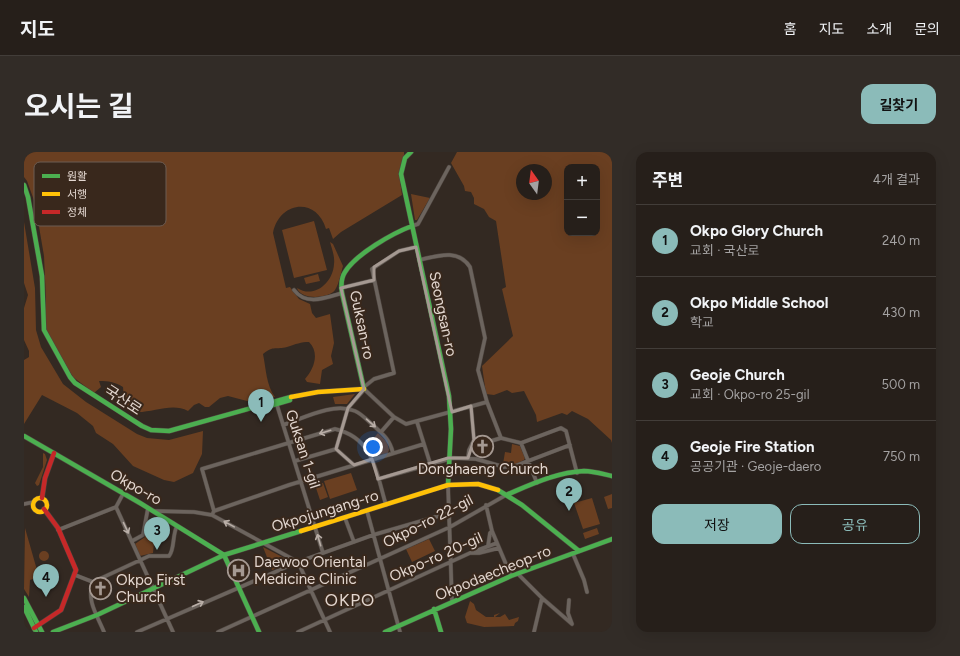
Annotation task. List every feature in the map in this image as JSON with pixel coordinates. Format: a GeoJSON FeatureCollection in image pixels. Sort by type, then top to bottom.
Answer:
{"type":"FeatureCollection","features":[{"type":"Feature","properties":{"kind":"street","name":"Seongsan-ro"},"geometry":{"type":"LineString","coordinates":[[411,152],[405,158],[401,174],[449,396],[451,412],[448,485]]}},
{"type":"Feature","properties":{"kind":"street"},"geometry":{"type":"LineString","coordinates":[[412,226],[418,224],[449,167]]}},
{"type":"Feature","properties":{"kind":"street","name":"국산로"},"geometry":{"type":"LineString","coordinates":[[24,185],[28,197],[42,276],[44,330],[70,378],[75,383],[142,426],[159,431],[169,431],[318,392],[363,389]]}},
{"type":"Feature","properties":{"kind":"street","name":"국산로"},"geometry":{"type":"LineString","coordinates":[[24,192],[39,275],[41,330],[68,378],[74,384],[140,428],[158,433],[169,433],[276,402]]}},
{"type":"Feature","properties":{"kind":"street","name":"Guksan-ro"},"geometry":{"type":"LineString","coordinates":[[363,389],[341,288],[342,278],[352,264],[398,231],[412,226]]}},
{"type":"Feature","properties":{"kind":"street"},"geometry":{"type":"LineString","coordinates":[[336,449],[348,408],[363,389],[374,379],[394,373],[372,269],[399,251],[416,247]]}},
{"type":"Feature","properties":{"kind":"street"},"geometry":{"type":"LineString","coordinates":[[419,260],[444,255],[455,255],[464,260],[470,267],[485,338],[478,370],[487,402],[501,438]]}},
{"type":"Feature","properties":{"kind":"street"},"geometry":{"type":"LineString","coordinates":[[341,288],[374,280]]}},
{"type":"Feature","properties":{"kind":"street"},"geometry":{"type":"LineString","coordinates":[[294,290],[297,294],[307,300],[342,293]]}},
{"type":"Feature","properties":{"kind":"street"},"geometry":{"type":"LineString","coordinates":[[363,389],[403,423],[417,422],[487,402]]}},
{"type":"Feature","properties":{"kind":"street","name":"Guksan 1-gil"},"geometry":{"type":"LineString","coordinates":[[276,402],[323,553]]}},
{"type":"Feature","properties":{"kind":"street"},"geometry":{"type":"LineString","coordinates":[[468,458],[469,450],[474,440],[471,406]]}},
{"type":"Feature","properties":{"kind":"street"},"geometry":{"type":"LineString","coordinates":[[283,425],[330,410],[348,408],[359,413],[381,432],[389,440],[393,453]]}},
{"type":"Feature","properties":{"kind":"street"},"geometry":{"type":"LineString","coordinates":[[381,432],[394,416]]}},
{"type":"Feature","properties":{"kind":"street"},"geometry":{"type":"LineString","coordinates":[[417,422],[430,463]]}},
{"type":"Feature","properties":{"kind":"street"},"geometry":{"type":"LineString","coordinates":[[474,440],[491,441],[501,438],[521,443],[561,428],[566,431],[577,473]]}},
{"type":"Feature","properties":{"kind":"street"},"geometry":{"type":"LineString","coordinates":[[330,632],[298,562],[213,513],[202,469],[335,429],[341,430],[351,434],[370,452],[386,505]]}},
{"type":"Feature","properties":{"kind":"street","name":"Okpo-ro"},"geometry":{"type":"LineString","coordinates":[[24,436],[154,511],[224,555]]}},
{"type":"Feature","properties":{"kind":"street"},"geometry":{"type":"LineString","coordinates":[[521,443],[537,483]]}},
{"type":"Feature","properties":{"kind":"street"},"geometry":{"type":"LineString","coordinates":[[154,511],[213,513],[301,481],[424,444]]}},
{"type":"Feature","properties":{"kind":"street"},"geometry":{"type":"LineString","coordinates":[[378,479],[448,458],[468,458],[507,467],[528,461],[570,445]]}},
{"type":"Feature","properties":{"kind":"street"},"geometry":{"type":"LineString","coordinates":[[295,461],[336,449]]}},
{"type":"Feature","properties":{"kind":"street"},"geometry":{"type":"LineString","coordinates":[[336,449],[354,465]]}},
{"type":"Feature","properties":{"kind":"street"},"geometry":{"type":"LineString","coordinates":[[44,509],[46,503],[42,498],[45,478],[54,453]]}},
{"type":"Feature","properties":{"kind":"street"},"geometry":{"type":"LineString","coordinates":[[506,495],[537,483],[577,473],[591,472],[612,476]]}},
{"type":"Feature","properties":{"kind":"street","name":"Okpojungang-ro"},"geometry":{"type":"LineString","coordinates":[[53,632],[97,615],[224,555],[448,485],[470,483],[484,485],[506,495],[580,552]]}},
{"type":"Feature","properties":{"kind":"street"},"geometry":{"type":"LineString","coordinates":[[448,485],[452,601]]}},
{"type":"Feature","properties":{"kind":"street"},"geometry":{"type":"LineString","coordinates":[[58,530],[116,507],[123,494]]}},
{"type":"Feature","properties":{"kind":"street","name":"Okpo-ro 22-gil"},"geometry":{"type":"LineString","coordinates":[[218,632],[450,527],[486,505],[506,495]]}},
{"type":"Feature","properties":{"kind":"street"},"geometry":{"type":"LineString","coordinates":[[24,504],[34,502],[38,498],[42,498]]}},
{"type":"Feature","properties":{"kind":"street"},"geometry":{"type":"LineString","coordinates":[[34,502],[35,509],[41,511],[44,509]]}},
{"type":"Feature","properties":{"kind":"street"},"geometry":{"type":"LineString","coordinates":[[486,505],[492,531],[511,576]]}},
{"type":"Feature","properties":{"kind":"street"},"geometry":{"type":"LineString","coordinates":[[116,507],[173,632]]}},
{"type":"Feature","properties":{"kind":"street"},"geometry":{"type":"LineString","coordinates":[[132,541],[143,535],[148,508]]}},
{"type":"Feature","properties":{"kind":"street"},"geometry":{"type":"LineString","coordinates":[[35,629],[61,610],[76,575],[76,566],[49,513],[44,509]]}},
{"type":"Feature","properties":{"kind":"street"},"geometry":{"type":"LineString","coordinates":[[367,511],[400,632]]}},
{"type":"Feature","properties":{"kind":"street"},"geometry":{"type":"LineString","coordinates":[[137,632],[298,562],[373,535],[449,513]]}},
{"type":"Feature","properties":{"kind":"street"},"geometry":{"type":"LineString","coordinates":[[345,518],[354,542]]}},
{"type":"Feature","properties":{"kind":"street"},"geometry":{"type":"LineString","coordinates":[[76,575],[93,582],[154,555],[169,556],[172,552],[172,540],[177,526]]}},
{"type":"Feature","properties":{"kind":"street"},"geometry":{"type":"LineString","coordinates":[[488,546],[492,531]]}},
{"type":"Feature","properties":{"kind":"street","name":"Okpodaecheop-ro"},"geometry":{"type":"LineString","coordinates":[[385,632],[511,576],[612,539]]}},
{"type":"Feature","properties":{"kind":"street","name":"Okpo-ro 20-gil"},"geometry":{"type":"LineString","coordinates":[[298,632],[470,553],[497,543]]}},
{"type":"Feature","properties":{"kind":"street"},"geometry":{"type":"LineString","coordinates":[[470,553],[479,554],[499,548]]}},
{"type":"Feature","properties":{"kind":"street"},"geometry":{"type":"LineString","coordinates":[[573,554],[584,580],[587,592]]}},
{"type":"Feature","properties":{"kind":"street"},"geometry":{"type":"LineString","coordinates":[[224,555],[259,632]]}},
{"type":"Feature","properties":{"kind":"street"},"geometry":{"type":"LineString","coordinates":[[518,574],[542,598],[572,624],[568,613],[569,600]]}},
{"type":"Feature","properties":{"kind":"street"},"geometry":{"type":"LineString","coordinates":[[93,582],[90,594],[104,632]]}},
{"type":"Feature","properties":{"kind":"street"},"geometry":{"type":"LineString","coordinates":[[24,598],[35,629]]}},
{"type":"Feature","properties":{"kind":"street"},"geometry":{"type":"LineString","coordinates":[[534,632],[542,598]]}},
{"type":"Feature","properties":{"kind":"street"},"geometry":{"type":"LineString","coordinates":[[24,607],[35,629],[42,632]]}},
{"type":"Feature","properties":{"kind":"street"},"geometry":{"type":"LineString","coordinates":[[434,609],[441,632]]}},
{"type":"Feature","properties":{"kind":"highlighted area"},"geometry":{"type":"Polygon","coordinates":[[[416,247],[452,412],[471,406],[474,440],[468,458],[448,458],[378,479],[372,459],[354,465],[336,449],[348,408],[364,389],[341,288],[374,280],[374,267],[399,251],[416,247]]]}},
{"type":"Feature","properties":{"kind":"shaded area"},"geometry":{"type":"Polygon","coordinates":[[[24,152],[404,152],[399,173],[402,195],[341,232],[333,239],[329,228],[326,229],[321,218],[314,211],[298,207],[290,209],[282,215],[273,233],[286,288],[290,287],[299,299],[310,304],[312,313],[316,318],[330,314],[334,343],[331,356],[333,364],[322,370],[320,384],[307,382],[305,379],[313,366],[315,356],[312,346],[309,342],[298,343],[283,348],[273,349],[263,354],[268,382],[275,397],[247,401],[228,396],[220,398],[209,407],[205,407],[199,403],[194,405],[188,411],[174,407],[144,412],[129,411],[124,400],[123,387],[112,382],[99,381],[101,387],[94,393],[73,377],[48,335],[45,324],[46,301],[44,256],[39,226],[166,226],[166,162],[34,162],[34,200],[24,177],[24,152]]]}},
{"type":"Feature","properties":{"kind":"shaded area"},"geometry":{"type":"Polygon","coordinates":[[[457,152],[612,152],[612,443],[611,440],[588,419],[572,411],[567,415],[562,413],[537,422],[536,415],[524,391],[512,393],[507,390],[494,395],[486,394],[482,366],[513,336],[502,289],[506,287],[496,221],[489,217],[484,209],[474,204],[474,198],[471,192],[465,191],[464,186],[451,163],[457,152]]]}},
{"type":"Feature","properties":{"kind":"shaded area"},"geometry":{"type":"Polygon","coordinates":[[[411,194],[430,198],[417,220],[415,220],[411,194]]]}},
{"type":"Feature","properties":{"kind":"shaded area"},"geometry":{"type":"Polygon","coordinates":[[[314,221],[327,270],[294,278],[282,230],[314,221]]]}},
{"type":"Feature","properties":{"kind":"shaded area"},"geometry":{"type":"Polygon","coordinates":[[[24,222],[35,288],[36,330],[41,347],[63,384],[86,402],[137,434],[147,438],[169,440],[203,431],[202,454],[193,473],[174,482],[164,480],[133,466],[113,444],[96,433],[93,426],[77,413],[42,395],[24,424],[24,360],[29,357],[29,351],[24,340],[24,308],[28,295],[24,283],[24,222]]]}},
{"type":"Feature","properties":{"kind":"shaded area"},"geometry":{"type":"Polygon","coordinates":[[[330,242],[333,244],[343,266],[339,282],[335,290],[328,295],[316,297],[304,295],[297,288],[310,292],[316,290],[326,283],[333,271],[334,261],[330,242]]]}},
{"type":"Feature","properties":{"kind":"shaded area"},"geometry":{"type":"Polygon","coordinates":[[[318,274],[320,281],[306,284],[304,278],[318,274]]]}},
{"type":"Feature","properties":{"kind":"shaded area"},"geometry":{"type":"Polygon","coordinates":[[[355,394],[347,404],[335,404],[333,397],[355,394]]]}},
{"type":"Feature","properties":{"kind":"shaded area"},"geometry":{"type":"Polygon","coordinates":[[[378,433],[387,442],[389,450],[388,453],[376,456],[367,446],[378,433]]]}},
{"type":"Feature","properties":{"kind":"shaded area"},"geometry":{"type":"Polygon","coordinates":[[[512,444],[520,446],[525,458],[516,464],[503,464],[505,452],[511,453],[512,444]]]}},
{"type":"Feature","properties":{"kind":"shaded area"},"geometry":{"type":"Polygon","coordinates":[[[43,453],[45,454],[47,460],[39,485],[37,486],[35,483],[43,467],[43,453]]]}},
{"type":"Feature","properties":{"kind":"shaded area"},"geometry":{"type":"Polygon","coordinates":[[[351,473],[357,490],[330,499],[324,481],[351,473]]]}},
{"type":"Feature","properties":{"kind":"shaded area"},"geometry":{"type":"Polygon","coordinates":[[[323,483],[328,497],[320,500],[315,485],[323,483]]]}},
{"type":"Feature","properties":{"kind":"shaded area"},"geometry":{"type":"Polygon","coordinates":[[[612,494],[612,508],[608,509],[604,497],[612,494]]]}},
{"type":"Feature","properties":{"kind":"shaded area"},"geometry":{"type":"Polygon","coordinates":[[[592,498],[600,524],[583,529],[574,503],[592,498]]]}},
{"type":"Feature","properties":{"kind":"shaded area"},"geometry":{"type":"Polygon","coordinates":[[[25,528],[39,577],[30,580],[29,597],[24,589],[25,528]]]}},
{"type":"Feature","properties":{"kind":"shaded area"},"geometry":{"type":"Polygon","coordinates":[[[597,528],[599,534],[585,539],[583,533],[597,528]]]}},
{"type":"Feature","properties":{"kind":"shaded area"},"geometry":{"type":"Polygon","coordinates":[[[146,535],[152,535],[152,542],[154,543],[153,553],[140,556],[135,544],[146,535]]]}},
{"type":"Feature","properties":{"kind":"shaded area"},"geometry":{"type":"Polygon","coordinates":[[[429,539],[435,551],[412,562],[406,549],[429,539]]]}},
{"type":"Feature","properties":{"kind":"shaded area"},"geometry":{"type":"Polygon","coordinates":[[[263,547],[290,561],[290,563],[272,570],[263,547]]]}},
{"type":"Feature","properties":{"kind":"shaded area"},"geometry":{"type":"Polygon","coordinates":[[[44,551],[49,556],[44,561],[39,556],[44,551]]]}},
{"type":"Feature","properties":{"kind":"shaded area"},"geometry":{"type":"Polygon","coordinates":[[[470,601],[474,604],[476,610],[486,617],[494,617],[494,615],[500,613],[495,617],[500,617],[505,614],[509,620],[519,617],[518,621],[514,626],[484,627],[467,623],[465,617],[470,601]]]}},
{"type":"Feature","properties":{"kind":"traffic: fast"},"geometry":{"type":"LineString","coordinates":[[411,152],[405,158],[401,174],[449,396],[451,429],[448,485]]}},
{"type":"Feature","properties":{"kind":"traffic: fast"},"geometry":{"type":"LineString","coordinates":[[24,185],[28,197],[42,276],[44,330],[70,377],[75,383],[142,426],[151,430],[169,431],[291,397]]}},
{"type":"Feature","properties":{"kind":"traffic: fast"},"geometry":{"type":"LineString","coordinates":[[364,389],[342,293],[341,285],[343,277],[350,265],[366,251],[385,239],[412,226]]}},
{"type":"Feature","properties":{"kind":"traffic: fast"},"geometry":{"type":"LineString","coordinates":[[266,407],[290,400]]}},
{"type":"Feature","properties":{"kind":"traffic: fast"},"geometry":{"type":"LineString","coordinates":[[24,436],[140,503],[224,555],[259,632]]}},
{"type":"Feature","properties":{"kind":"traffic: fast"},"geometry":{"type":"LineString","coordinates":[[506,495],[554,476],[574,472],[584,471],[612,476]]}},
{"type":"Feature","properties":{"kind":"traffic: fast"},"geometry":{"type":"LineString","coordinates":[[498,490],[522,505],[579,551]]}},
{"type":"Feature","properties":{"kind":"traffic: fast"},"geometry":{"type":"LineString","coordinates":[[53,632],[97,615],[224,555],[301,531]]}},
{"type":"Feature","properties":{"kind":"traffic: fast"},"geometry":{"type":"LineString","coordinates":[[385,632],[511,576],[612,539]]}},
{"type":"Feature","properties":{"kind":"traffic: fast"},"geometry":{"type":"LineString","coordinates":[[24,598],[42,632]]}},
{"type":"Feature","properties":{"kind":"traffic: fast"},"geometry":{"type":"LineString","coordinates":[[24,607],[36,632]]}},
{"type":"Feature","properties":{"kind":"traffic: fast"},"geometry":{"type":"LineString","coordinates":[[434,609],[441,632]]}},
{"type":"Feature","properties":{"kind":"traffic: slow"},"geometry":{"type":"LineString","coordinates":[[291,397],[318,392],[364,389]]}},
{"type":"Feature","properties":{"kind":"traffic: slow"},"geometry":{"type":"LineString","coordinates":[[301,531],[448,485],[478,484],[498,490]]}},
{"type":"Feature","properties":{"kind":"traffic: slow"},"geometry":{"type":"LineString","coordinates":[[40,498],[45,500],[47,505],[45,510],[40,512],[35,510],[33,505],[35,500],[40,498]]}},
{"type":"Feature","properties":{"kind":"traffic: jam"},"geometry":{"type":"LineString","coordinates":[[42,498],[45,478],[54,453]]}},
{"type":"Feature","properties":{"kind":"traffic: jam"},"geometry":{"type":"LineString","coordinates":[[34,628],[61,610],[76,570],[58,528],[44,509]]}},
{"type":"Feature","properties":{"kind":"place","name":"Okpo Glory Church"},"geometry":{"type":"Point","coordinates":[261,422]}},
{"type":"Feature","properties":{"kind":"place","name":"Donghaeng Church"},"geometry":{"type":"Point","coordinates":[483,446]}},
{"type":"Feature","properties":{"kind":"place","name":"Okpo Middle School"},"geometry":{"type":"Point","coordinates":[569,511]}},
{"type":"Feature","properties":{"kind":"place","name":"Geoje Church"},"geometry":{"type":"Point","coordinates":[157,550]}},
{"type":"Feature","properties":{"kind":"place","name":"Daewoo Oriental Medicine Clinic"},"geometry":{"type":"Point","coordinates":[239,571]}},
{"type":"Feature","properties":{"kind":"place","name":"Okpo First Church"},"geometry":{"type":"Point","coordinates":[101,589]}},
{"type":"Feature","properties":{"kind":"place","name":"Geoje Fire Station"},"geometry":{"type":"Point","coordinates":[46,597]}},
{"type":"Feature","properties":{"kind":"district","name":"OKPO"},"geometry":{"type":"Point","coordinates":[350,600]}}]}
